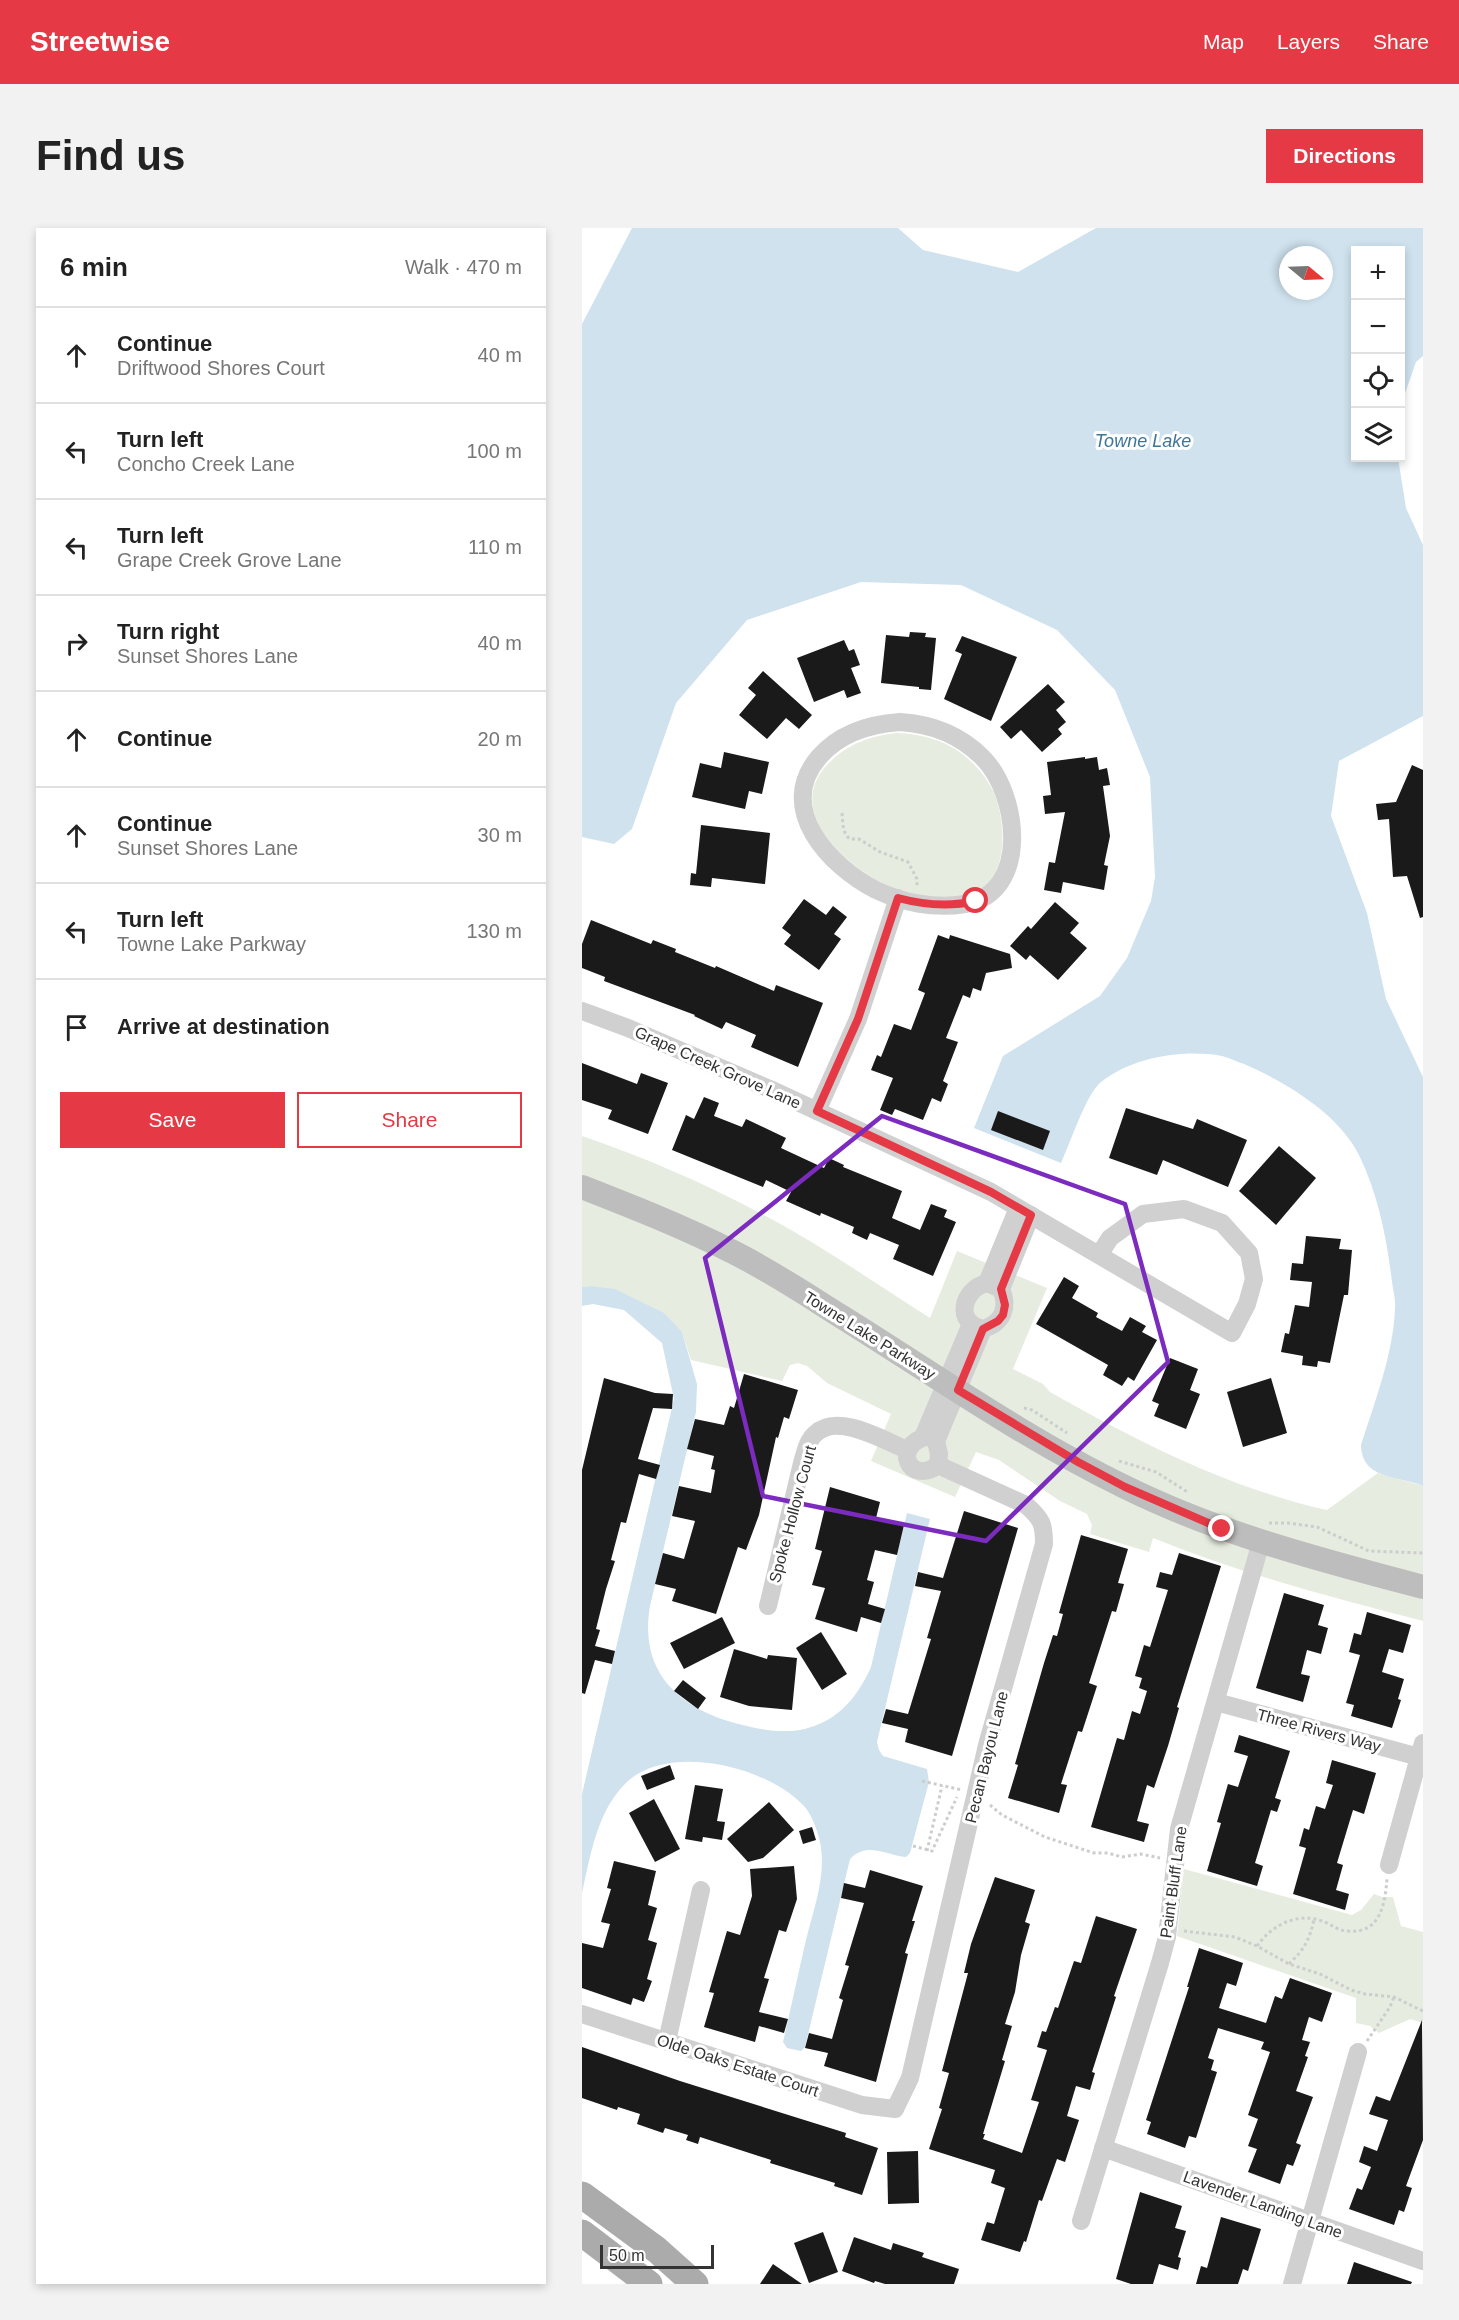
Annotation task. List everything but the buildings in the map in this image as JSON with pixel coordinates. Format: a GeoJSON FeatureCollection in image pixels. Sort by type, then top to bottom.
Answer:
{"type":"FeatureCollection","features":[{"type":"Feature","properties":{"kind":"main road"},"geometry":{"type":"LineString","coordinates":[[582,2195],[657,2250],[694,2284]]}},
{"type":"Feature","properties":{"kind":"main road"},"geometry":{"type":"LineString","coordinates":[[582,2233],[649,2284]]}},
{"type":"Feature","properties":{"kind":"street"},"geometry":{"type":"LineString","coordinates":[[900,722],[916,723],[946,732],[983,758],[1003,787],[1011,817],[1011,847],[1008,862],[1003,876],[990,893],[965,904],[928,905],[905,900],[876,890],[832,857],[811,830],[802,809],[801,798],[803,784],[808,773],[824,751],[864,728],[900,722]]}},
{"type":"Feature","properties":{"kind":"street"},"geometry":{"type":"LineString","coordinates":[[817,1111],[858,1019],[905,900]]}},
{"type":"Feature","properties":{"kind":"street","name":"Grape Creek Grove Lane"},"geometry":{"type":"LineString","coordinates":[[582,1011],[688,1053],[991,1192],[1232,1334],[1247,1304],[1254,1280],[1249,1253],[1222,1223],[1184,1209],[1143,1214],[1110,1238],[1099,1255]]}},
{"type":"Feature","properties":{"kind":"street","name":"Towne Lake Parkway"},"geometry":{"type":"LineString","coordinates":[[582,1187],[656,1215],[734,1253],[1078,1462],[1125,1487],[1173,1509],[1264,1532],[1423,1587]]}},
{"type":"Feature","properties":{"kind":"street"},"geometry":{"type":"LineString","coordinates":[[994,1286],[1025,1211]]}},
{"type":"Feature","properties":{"kind":"street"},"geometry":{"type":"LineString","coordinates":[[977,1326],[965,1315],[964,1307],[967,1298],[977,1285],[994,1286]]}},
{"type":"Feature","properties":{"kind":"street"},"geometry":{"type":"LineString","coordinates":[[977,1326],[998,1321],[1003,1315],[1005,1305],[994,1286]]}},
{"type":"Feature","properties":{"kind":"street"},"geometry":{"type":"LineString","coordinates":[[930,1439],[977,1326]]}},
{"type":"Feature","properties":{"kind":"street","name":"Spoke Hollow Court"},"geometry":{"type":"LineString","coordinates":[[768,1606],[807,1445],[814,1434],[824,1427],[840,1424],[907,1450]]}},
{"type":"Feature","properties":{"kind":"street"},"geometry":{"type":"LineString","coordinates":[[930,1439],[939,1454],[938,1465],[924,1472],[916,1470],[909,1465],[906,1458],[907,1450],[914,1442],[930,1439]]}},
{"type":"Feature","properties":{"kind":"street","name":"Pecan Bayou Lane"},"geometry":{"type":"LineString","coordinates":[[895,2109],[910,2078],[968,1791],[1044,1545],[1044,1526],[1038,1515],[1026,1505],[938,1465]]}},
{"type":"Feature","properties":{"kind":"street","name":"Paint Bluff Lane"},"geometry":{"type":"LineString","coordinates":[[1081,2221],[1160,1963],[1168,1928],[1179,1829],[1264,1532]]}},
{"type":"Feature","properties":{"kind":"street","name":"Three Rivers Way"},"geometry":{"type":"LineString","coordinates":[[1216,1702],[1422,1752]]}},
{"type":"Feature","properties":{"kind":"street"},"geometry":{"type":"LineString","coordinates":[[1389,1865],[1422,1752]]}},
{"type":"Feature","properties":{"kind":"street"},"geometry":{"type":"LineString","coordinates":[[667,2042],[701,1890]]}},
{"type":"Feature","properties":{"kind":"street","name":"Olde Oaks Estate Court"},"geometry":{"type":"LineString","coordinates":[[582,2014],[862,2105],[895,2109]]}},
{"type":"Feature","properties":{"kind":"street"},"geometry":{"type":"LineString","coordinates":[[1292,2284],[1358,2052]]}},
{"type":"Feature","properties":{"kind":"street","name":"Lavender Landing Lane"},"geometry":{"type":"LineString","coordinates":[[1104,2148],[1423,2261]]}},
{"type":"Feature","properties":{"kind":"path"},"geometry":{"type":"LineString","coordinates":[[842,813],[845,832],[850,839],[859,839],[880,852],[903,859],[912,867],[917,886],[905,900]]}},
{"type":"Feature","properties":{"kind":"path"},"geometry":{"type":"LineString","coordinates":[[1022,1408],[1040,1414],[1071,1436]]}},
{"type":"Feature","properties":{"kind":"path"},"geometry":{"type":"LineString","coordinates":[[1111,1460],[1156,1472],[1195,1498]]}},
{"type":"Feature","properties":{"kind":"path"},"geometry":{"type":"LineString","coordinates":[[1264,1532],[1288,1522],[1317,1527],[1369,1551],[1423,1553]]}},
{"type":"Feature","properties":{"kind":"path"},"geometry":{"type":"LineString","coordinates":[[922,1781],[992,1797],[990,1805],[1002,1815],[1053,1840],[1094,1853],[1108,1853],[1122,1857],[1141,1854],[1161,1859]]}},
{"type":"Feature","properties":{"kind":"path"},"geometry":{"type":"LineString","coordinates":[[927,1851],[942,1786]]}},
{"type":"Feature","properties":{"kind":"path"},"geometry":{"type":"LineString","coordinates":[[913,1846],[927,1851],[933,1850],[968,1791]]}},
{"type":"Feature","properties":{"kind":"path"},"geometry":{"type":"LineString","coordinates":[[1257,1946],[1271,1930],[1281,1923],[1292,1920],[1314,1919],[1348,1931],[1371,1925],[1383,1910],[1389,1865]]}},
{"type":"Feature","properties":{"kind":"path"},"geometry":{"type":"LineString","coordinates":[[1289,1964],[1302,1952],[1308,1942],[1314,1919]]}},
{"type":"Feature","properties":{"kind":"path"},"geometry":{"type":"LineString","coordinates":[[1168,1928],[1228,1935],[1257,1946],[1289,1964],[1320,1974],[1351,1990],[1394,1997],[1423,2011]]}},
{"type":"Feature","properties":{"kind":"path"},"geometry":{"type":"LineString","coordinates":[[1358,2052],[1390,2007],[1394,1997]]}},
{"type":"Feature","properties":{"kind":"highlighted area"},"geometry":{"type":"Polygon","coordinates":[[[882,1116],[1125,1204],[1168,1362],[986,1541],[763,1496],[705,1258],[882,1116]]]}},
{"type":"Feature","properties":{"kind":"shaded area"},"geometry":{"type":"Polygon","coordinates":[[[897,733],[930,738],[954,748],[975,765],[993,791],[1001,820],[1001,854],[997,870],[989,883],[978,892],[962,897],[927,897],[907,893],[887,885],[847,859],[830,841],[818,821],[812,801],[816,781],[831,761],[861,741],[897,733]]]}},
{"type":"Feature","properties":{"kind":"shaded area"},"geometry":{"type":"Polygon","coordinates":[[[582,1136],[672,1171],[758,1212],[824,1250],[930,1318],[957,1251],[1047,1288],[1013,1369],[1043,1384],[1050,1392],[1116,1428],[1219,1476],[1290,1501],[1327,1510],[1378,1473],[1423,1486],[1423,1621],[1253,1574],[1153,1538],[1149,1552],[1090,1534],[1092,1525],[1087,1514],[1060,1501],[999,1460],[976,1452],[955,1497],[871,1461],[891,1414],[827,1383],[807,1366],[798,1363],[790,1365],[782,1381],[691,1360],[682,1332],[589,1286],[582,1287],[582,1136]]]}},
{"type":"Feature","properties":{"kind":"shaded area"},"geometry":{"type":"Polygon","coordinates":[[[1184,1869],[1352,1915],[1361,1910],[1374,1894],[1393,1897],[1401,1926],[1423,1932],[1423,2023],[1410,2019],[1379,2033],[1370,2026],[1356,2023],[1356,1998],[1177,1936],[1184,1869]]]}},
{"type":"Feature","properties":{"kind":"water","name":"Towne Lake"},"geometry":{"type":"Polygon","coordinates":[[[632,228],[898,228],[923,250],[1018,272],[1096,228],[1423,228],[1423,356],[1416,362],[1405,394],[1405,246],[1351,246],[1351,462],[1399,462],[1406,508],[1423,545],[1423,716],[1339,761],[1331,816],[1367,913],[1386,999],[1423,1077],[1423,1486],[1374,1470],[1367,1465],[1363,1456],[1361,1445],[1383,1378],[1391,1343],[1395,1299],[1381,1217],[1366,1170],[1350,1140],[1324,1112],[1309,1100],[1276,1080],[1222,1056],[1175,1055],[1128,1066],[1101,1082],[1084,1108],[1061,1163],[974,1128],[1003,1056],[1100,996],[1127,958],[1151,901],[1155,877],[1150,777],[1115,690],[1057,630],[961,585],[861,582],[747,620],[676,703],[632,829],[614,844],[582,837],[582,324],[632,228]]]}},
{"type":"Feature","properties":{"kind":"water"},"geometry":{"type":"Polygon","coordinates":[[[582,1287],[615,1289],[664,1313],[682,1332],[697,1384],[696,1412],[650,1606],[648,1631],[651,1652],[659,1671],[670,1687],[685,1700],[724,1720],[754,1728],[787,1731],[804,1729],[831,1718],[848,1704],[871,1667],[907,1513],[930,1519],[877,1742],[883,1756],[927,1769],[929,1782],[910,1853],[906,1857],[870,1850],[856,1854],[850,1859],[805,2047],[801,2051],[787,2048],[783,2042],[819,1889],[822,1864],[819,1838],[813,1820],[803,1805],[787,1792],[767,1780],[718,1764],[668,1763],[646,1770],[628,1781],[609,1805],[597,1833],[582,1893],[582,1794],[674,1399],[662,1343],[624,1310],[593,1304],[582,1306],[582,1287]]]}},
{"type":"Feature","properties":{"kind":"route"},"geometry":{"type":"LineString","coordinates":[[976,901],[965,904],[928,905],[898,898],[858,1019],[817,1111],[991,1192],[1031,1215],[1001,1289],[1005,1305],[1003,1315],[990,1327],[983,1329],[958,1390],[1032,1436],[1125,1487],[1222,1529]]}}]}
